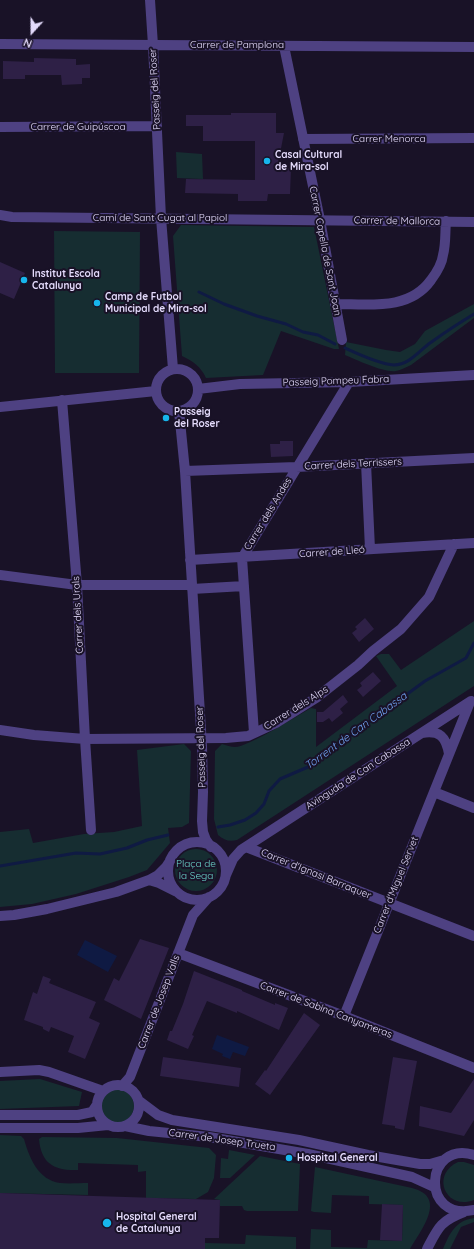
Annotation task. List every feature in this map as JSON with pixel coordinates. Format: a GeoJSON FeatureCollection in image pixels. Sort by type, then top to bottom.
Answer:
{"type":"FeatureCollection","features":[{"type":"Feature","properties":{"kind":"street","name":"Passeig del Roser"},"geometry":{"type":"LineString","coordinates":[[150,0],[161,218],[173,369]]}},
{"type":"Feature","properties":{"kind":"street","name":"Carrer de Pamplona"},"geometry":{"type":"LineString","coordinates":[[0,44],[474,46]]}},
{"type":"Feature","properties":{"kind":"street","name":"Carrer Capella de Sant Joan"},"geometry":{"type":"LineString","coordinates":[[284,46],[320,220],[342,340]]}},
{"type":"Feature","properties":{"kind":"street","name":"Carrer de Guipúscoa"},"geometry":{"type":"LineString","coordinates":[[0,128],[157,126]]}},
{"type":"Feature","properties":{"kind":"street","name":"Carrer Menorca"},"geometry":{"type":"LineString","coordinates":[[303,139],[474,138]]}},
{"type":"Feature","properties":{"kind":"street","name":"Camí de Sant Cugat al Papiol"},"geometry":{"type":"LineString","coordinates":[[0,215],[12,217],[320,220]]}},
{"type":"Feature","properties":{"kind":"street","name":"Carrer de Mallorca"},"geometry":{"type":"LineString","coordinates":[[320,220],[474,222]]}},
{"type":"Feature","properties":{"kind":"street"},"geometry":{"type":"LineString","coordinates":[[335,304],[386,304],[414,297],[426,287],[436,274],[440,265],[444,255],[446,221]]}},
{"type":"Feature","properties":{"kind":"street"},"geometry":{"type":"LineString","coordinates":[[173,369],[185,370],[190,373],[194,378],[198,389],[197,395],[191,406],[179,411],[173,411],[163,406],[159,402],[156,391],[158,380],[162,374],[173,369]]}},
{"type":"Feature","properties":{"kind":"street","name":"Passeig Pompeu Fabra"},"geometry":{"type":"LineString","coordinates":[[198,389],[240,384],[349,382],[474,376]]}},
{"type":"Feature","properties":{"kind":"street","name":"Carrer dels Andes"},"geometry":{"type":"LineString","coordinates":[[254,733],[242,558],[349,382]]}},
{"type":"Feature","properties":{"kind":"street"},"geometry":{"type":"LineString","coordinates":[[0,407],[156,391]]}},
{"type":"Feature","properties":{"kind":"street","name":"Carrer dels Urals"},"geometry":{"type":"LineString","coordinates":[[62,400],[77,585],[91,830]]}},
{"type":"Feature","properties":{"kind":"street","name":"Passeig del Roser"},"geometry":{"type":"LineString","coordinates":[[179,411],[185,471],[201,737],[203,792],[202,821],[203,832],[206,840],[214,848]]}},
{"type":"Feature","properties":{"kind":"street","name":"Carrer dels Terrissers"},"geometry":{"type":"LineString","coordinates":[[185,471],[474,458]]}},
{"type":"Feature","properties":{"kind":"street"},"geometry":{"type":"LineString","coordinates":[[366,464],[370,550]]}},
{"type":"Feature","properties":{"kind":"street","name":"Carrer de Lleó"},"geometry":{"type":"LineString","coordinates":[[190,560],[474,543]]}},
{"type":"Feature","properties":{"kind":"street","name":"Carrer dels Alps"},"geometry":{"type":"LineString","coordinates":[[0,730],[34,735],[85,739],[248,736],[276,723],[316,698],[401,629],[429,597],[454,544]]}},
{"type":"Feature","properties":{"kind":"street"},"geometry":{"type":"LineString","coordinates":[[0,576],[77,585],[192,587],[244,586]]}},
{"type":"Feature","properties":{"kind":"street","name":"Avinguda de Can Cabassa"},"geometry":{"type":"LineString","coordinates":[[226,875],[233,859],[244,848],[472,700]]}},
{"type":"Feature","properties":{"kind":"street","name":"Carrer d'Miguel Servet"},"geometry":{"type":"LineString","coordinates":[[344,1016],[472,700]]}},
{"type":"Feature","properties":{"kind":"street"},"geometry":{"type":"LineString","coordinates":[[422,733],[431,731],[444,738],[448,745],[449,754]]}},
{"type":"Feature","properties":{"kind":"street"},"geometry":{"type":"LineString","coordinates":[[434,792],[474,808]]}},
{"type":"Feature","properties":{"kind":"street","name":"Passeig del Roser"},"geometry":{"type":"LineString","coordinates":[[190,844],[197,835],[202,821]]}},
{"type":"Feature","properties":{"kind":"street"},"geometry":{"type":"LineString","coordinates":[[0,916],[14,915],[83,900],[116,892],[149,880],[158,875],[166,867],[178,850],[185,845],[200,842],[214,848],[233,852],[244,848]]}},
{"type":"Feature","properties":{"kind":"street"},"geometry":{"type":"LineString","coordinates":[[149,880],[159,882],[187,898],[203,900],[218,892],[226,875],[224,862],[214,848]]}},
{"type":"Feature","properties":{"kind":"street","name":"Carrer d'Ignasi Barraquer"},"geometry":{"type":"LineString","coordinates":[[244,848],[474,936]]}},
{"type":"Feature","properties":{"kind":"street"},"geometry":{"type":"LineString","coordinates":[[172,858],[169,864],[168,873],[170,882],[178,892]]}},
{"type":"Feature","properties":{"kind":"street","name":"Carrer de Josep Valls"},"geometry":{"type":"LineString","coordinates":[[122,1086],[130,1077],[193,915],[209,897]]}},
{"type":"Feature","properties":{"kind":"street"},"geometry":{"type":"LineString","coordinates":[[187,898],[193,915]]}},
{"type":"Feature","properties":{"kind":"street","name":"Carrer de Sabina Canyameras"},"geometry":{"type":"LineString","coordinates":[[178,953],[344,1016],[474,1068]]}},
{"type":"Feature","properties":{"kind":"street"},"geometry":{"type":"LineString","coordinates":[[0,1072],[44,1071],[103,1090]]}},
{"type":"Feature","properties":{"kind":"street"},"geometry":{"type":"LineString","coordinates":[[0,1115],[78,1115],[92,1112],[103,1090],[110,1086],[122,1086],[132,1091],[138,1100],[138,1113],[130,1123],[125,1126],[114,1127],[108,1125],[101,1119],[98,1115],[96,1106]]}},
{"type":"Feature","properties":{"kind":"street","name":"Carrer de Josep Trueta"},"geometry":{"type":"LineString","coordinates":[[138,1100],[158,1115],[172,1120],[299,1140],[368,1155],[420,1164],[430,1164],[444,1160],[451,1155],[459,1153],[472,1153]]}},
{"type":"Feature","properties":{"kind":"street"},"geometry":{"type":"LineString","coordinates":[[0,1128],[78,1128],[108,1125]]}},
{"type":"Feature","properties":{"kind":"street","name":"Carrer de Josep Trueta"},"geometry":{"type":"LineString","coordinates":[[125,1126],[209,1137],[316,1156],[412,1177],[434,1187]]}},
{"type":"Feature","properties":{"kind":"street"},"geometry":{"type":"LineString","coordinates":[[440,1226],[441,1212],[439,1199],[434,1187],[434,1177],[444,1160]]}},
{"type":"Feature","properties":{"kind":"street"},"geometry":{"type":"LineString","coordinates":[[439,1199],[446,1206],[456,1210],[470,1210]]}},
{"type":"Feature","properties":{"kind":"street"},"geometry":{"type":"LineString","coordinates":[[427,1249],[440,1226],[447,1219],[470,1210]]}},
{"type":"Feature","properties":{"kind":"green space"},"geometry":{"type":"Polygon","coordinates":[[[176,152],[202,154],[203,179],[177,178],[176,152]]]}},
{"type":"Feature","properties":{"kind":"green space"},"geometry":{"type":"Polygon","coordinates":[[[181,225],[314,227],[339,349],[334,349],[281,331],[263,375],[206,378],[196,365],[182,356],[173,236],[181,225]]]}},
{"type":"Feature","properties":{"kind":"green space","name":"Camp de Futbol Municipal de Mira-sol"},"geometry":{"type":"Polygon","coordinates":[[[54,231],[140,232],[139,373],[55,373],[54,231]]]}},
{"type":"Feature","properties":{"kind":"green space"},"geometry":{"type":"Polygon","coordinates":[[[474,304],[474,318],[411,365],[402,369],[396,371],[385,370],[370,366],[345,355],[346,342],[400,352],[415,344],[425,331],[474,304]]]}},
{"type":"Feature","properties":{"kind":"green space"},"geometry":{"type":"Polygon","coordinates":[[[474,621],[474,686],[237,840],[227,840],[218,835],[214,819],[215,751],[222,744],[235,747],[241,746],[273,730],[311,708],[316,709],[316,747],[397,686],[376,656],[381,654],[389,654],[401,670],[474,621]]]}},
{"type":"Feature","properties":{"kind":"green space"},"geometry":{"type":"Polygon","coordinates":[[[184,744],[191,751],[189,823],[182,827],[168,828],[170,843],[147,870],[76,894],[32,904],[0,907],[0,832],[29,829],[33,843],[84,834],[114,832],[142,826],[137,750],[184,744]]]}},
{"type":"Feature","properties":{"kind":"green space","name":"Plaça de la Sega"},"geometry":{"type":"Polygon","coordinates":[[[192,849],[200,849],[208,852],[214,858],[217,870],[214,882],[208,888],[200,891],[192,891],[184,888],[178,882],[175,874],[175,866],[178,858],[184,852],[192,849]]]}},
{"type":"Feature","properties":{"kind":"green space"},"geometry":{"type":"Polygon","coordinates":[[[40,1079],[82,1092],[79,1106],[0,1109],[0,1081],[40,1079]]]}},
{"type":"Feature","properties":{"kind":"green space"},"geometry":{"type":"Polygon","coordinates":[[[117,1089],[129,1094],[134,1106],[129,1118],[117,1123],[105,1118],[100,1106],[105,1094],[117,1089]]]}},
{"type":"Feature","properties":{"kind":"green space"},"geometry":{"type":"Polygon","coordinates":[[[0,1135],[21,1136],[24,1139],[32,1160],[40,1173],[52,1181],[60,1183],[88,1183],[88,1195],[0,1193],[0,1135]]]}},
{"type":"Feature","properties":{"kind":"green space"},"geometry":{"type":"Polygon","coordinates":[[[42,1137],[117,1138],[209,1148],[216,1155],[214,1178],[208,1192],[196,1199],[146,1198],[146,1171],[138,1172],[138,1165],[78,1163],[78,1170],[62,1169],[46,1160],[40,1148],[39,1139],[42,1137]]]}},
{"type":"Feature","properties":{"kind":"green space"},"geometry":{"type":"Polygon","coordinates":[[[229,1150],[255,1155],[230,1178],[220,1178],[221,1158],[228,1159],[229,1150]]]}},
{"type":"Feature","properties":{"kind":"green space"},"geometry":{"type":"Polygon","coordinates":[[[260,1156],[300,1164],[298,1211],[247,1211],[244,1210],[242,1206],[220,1206],[220,1200],[214,1199],[260,1156]]]}},
{"type":"Feature","properties":{"kind":"green space"},"geometry":{"type":"Polygon","coordinates":[[[458,1162],[474,1165],[474,1200],[464,1202],[456,1201],[449,1196],[445,1190],[443,1183],[445,1175],[450,1168],[458,1162]]]}},
{"type":"Feature","properties":{"kind":"green space"},"geometry":{"type":"Polygon","coordinates":[[[315,1167],[412,1188],[423,1192],[428,1199],[430,1206],[429,1215],[410,1249],[310,1249],[311,1229],[331,1230],[331,1247],[367,1248],[368,1240],[402,1241],[403,1205],[369,1204],[369,1196],[332,1195],[331,1213],[311,1211],[315,1167]]]}},
{"type":"Feature","properties":{"kind":"green space"},"geometry":{"type":"Polygon","coordinates":[[[474,1218],[474,1222],[461,1227],[450,1249],[443,1249],[451,1233],[458,1225],[474,1218]]]}},
{"type":"Feature","properties":{"kind":"green space"},"geometry":{"type":"Polygon","coordinates":[[[246,1235],[296,1237],[296,1249],[205,1249],[205,1243],[245,1244],[246,1235]]]}},
{"type":"Feature","properties":{"kind":"water"},"geometry":{"type":"Polygon","coordinates":[[[85,940],[117,956],[108,972],[77,955],[85,940]]]}},
{"type":"Feature","properties":{"kind":"water"},"geometry":{"type":"Polygon","coordinates":[[[217,1035],[249,1047],[245,1056],[233,1052],[230,1059],[222,1056],[223,1054],[212,1049],[217,1035]]]}},
{"type":"Feature","properties":{"kind":"building"},"geometry":{"type":"Polygon","coordinates":[[[34,58],[76,59],[76,65],[90,64],[90,78],[82,78],[82,84],[62,85],[61,75],[25,75],[25,79],[3,79],[3,61],[34,62],[34,58]]]}},
{"type":"Feature","properties":{"kind":"building","name":"Casal Cultural de Mira-sol"},"geometry":{"type":"Polygon","coordinates":[[[231,113],[276,113],[276,133],[284,133],[277,169],[291,168],[290,194],[268,194],[267,201],[238,201],[238,194],[185,193],[186,179],[255,180],[255,141],[203,141],[203,126],[186,126],[186,115],[231,115],[231,113]]]}},
{"type":"Feature","properties":{"kind":"building"},"geometry":{"type":"Polygon","coordinates":[[[0,262],[25,273],[14,299],[0,293],[0,262]]]}},
{"type":"Feature","properties":{"kind":"building"},"geometry":{"type":"Polygon","coordinates":[[[280,441],[293,441],[293,456],[271,457],[270,444],[280,444],[280,441]]]}},
{"type":"Feature","properties":{"kind":"building"},"geometry":{"type":"Polygon","coordinates":[[[365,618],[374,629],[359,642],[352,633],[357,629],[355,627],[365,618]]]}},
{"type":"Feature","properties":{"kind":"building"},"geometry":{"type":"Polygon","coordinates":[[[373,672],[381,681],[363,697],[357,690],[362,686],[360,683],[373,672]]]}},
{"type":"Feature","properties":{"kind":"building"},"geometry":{"type":"Polygon","coordinates":[[[343,695],[348,702],[340,709],[343,713],[332,722],[329,718],[323,722],[317,722],[317,712],[323,712],[343,695]]]}},
{"type":"Feature","properties":{"kind":"building"},"geometry":{"type":"Polygon","coordinates":[[[140,939],[169,948],[141,1019],[104,1000],[114,978],[119,981],[140,939]]]}},
{"type":"Feature","properties":{"kind":"building"},"geometry":{"type":"Polygon","coordinates":[[[194,971],[275,1005],[275,1003],[288,1008],[279,1030],[237,1011],[237,1013],[207,1001],[192,1035],[194,1036],[188,1049],[167,1040],[183,1004],[194,971]]]}},
{"type":"Feature","properties":{"kind":"building"},"geometry":{"type":"Polygon","coordinates":[[[43,976],[51,979],[49,983],[96,1002],[89,1018],[100,1023],[85,1059],[68,1052],[74,1036],[51,1027],[49,1032],[43,1029],[43,1027],[24,1020],[33,992],[37,994],[43,976]]]}},
{"type":"Feature","properties":{"kind":"building"},"geometry":{"type":"Polygon","coordinates":[[[304,1013],[320,1025],[270,1095],[255,1084],[265,1070],[266,1071],[304,1013]]]}},
{"type":"Feature","properties":{"kind":"building"},"geometry":{"type":"Polygon","coordinates":[[[163,1057],[241,1068],[239,1087],[160,1076],[163,1057]]]}},
{"type":"Feature","properties":{"kind":"building"},"geometry":{"type":"Polygon","coordinates":[[[393,1057],[417,1061],[404,1130],[395,1128],[395,1126],[382,1124],[393,1057]]]}},
{"type":"Feature","properties":{"kind":"building"},"geometry":{"type":"Polygon","coordinates":[[[474,1079],[474,1120],[464,1136],[419,1126],[420,1106],[451,1113],[474,1079]]]}},
{"type":"Feature","properties":{"kind":"building"},"geometry":{"type":"Polygon","coordinates":[[[0,1193],[220,1200],[219,1238],[205,1238],[205,1249],[0,1249],[0,1193]]]}},
{"type":"Feature","properties":{"kind":"building"},"geometry":{"type":"Polygon","coordinates":[[[382,1204],[403,1205],[402,1241],[380,1240],[382,1204]]]}},
{"type":"Feature","properties":{"kind":"waterway"},"geometry":{"type":"LineString","coordinates":[[199,292],[224,304],[257,316],[286,324],[303,332],[318,335],[335,344]]}},
{"type":"Feature","properties":{"kind":"waterway"},"geometry":{"type":"LineString","coordinates":[[345,348],[382,363],[394,365],[404,363],[414,357],[430,343],[474,314]]}},
{"type":"Feature","properties":{"kind":"waterway","name":"Torrent de Can Cabassa"},"geometry":{"type":"LineString","coordinates":[[218,827],[245,820],[256,813],[264,804],[269,791],[280,779],[308,767],[425,681],[466,658],[474,643]]}},
{"type":"Feature","properties":{"kind":"waterway","name":"Torrent de Can Cabassa"},"geometry":{"type":"LineString","coordinates":[[0,866],[76,853],[100,854],[127,848],[147,840],[168,835]]}},
{"type":"Feature","properties":{"kind":"place","name":"Casal Cultural de Mira-sol"},"geometry":{"type":"Point","coordinates":[267,161]}},
{"type":"Feature","properties":{"kind":"place","name":"Institut Escola Catalunya"},"geometry":{"type":"Point","coordinates":[24,280]}},
{"type":"Feature","properties":{"kind":"place","name":"Camp de Futbol Municipal de Mira-sol"},"geometry":{"type":"Point","coordinates":[97,303]}},
{"type":"Feature","properties":{"kind":"place","name":"Passeig del Roser"},"geometry":{"type":"Point","coordinates":[166,418]}},
{"type":"Feature","properties":{"kind":"place","name":"Hospital General"},"geometry":{"type":"Point","coordinates":[289,1158]}},
{"type":"Feature","properties":{"kind":"place","name":"Hospital General de Catalunya"},"geometry":{"type":"Point","coordinates":[107,1223]}}]}
